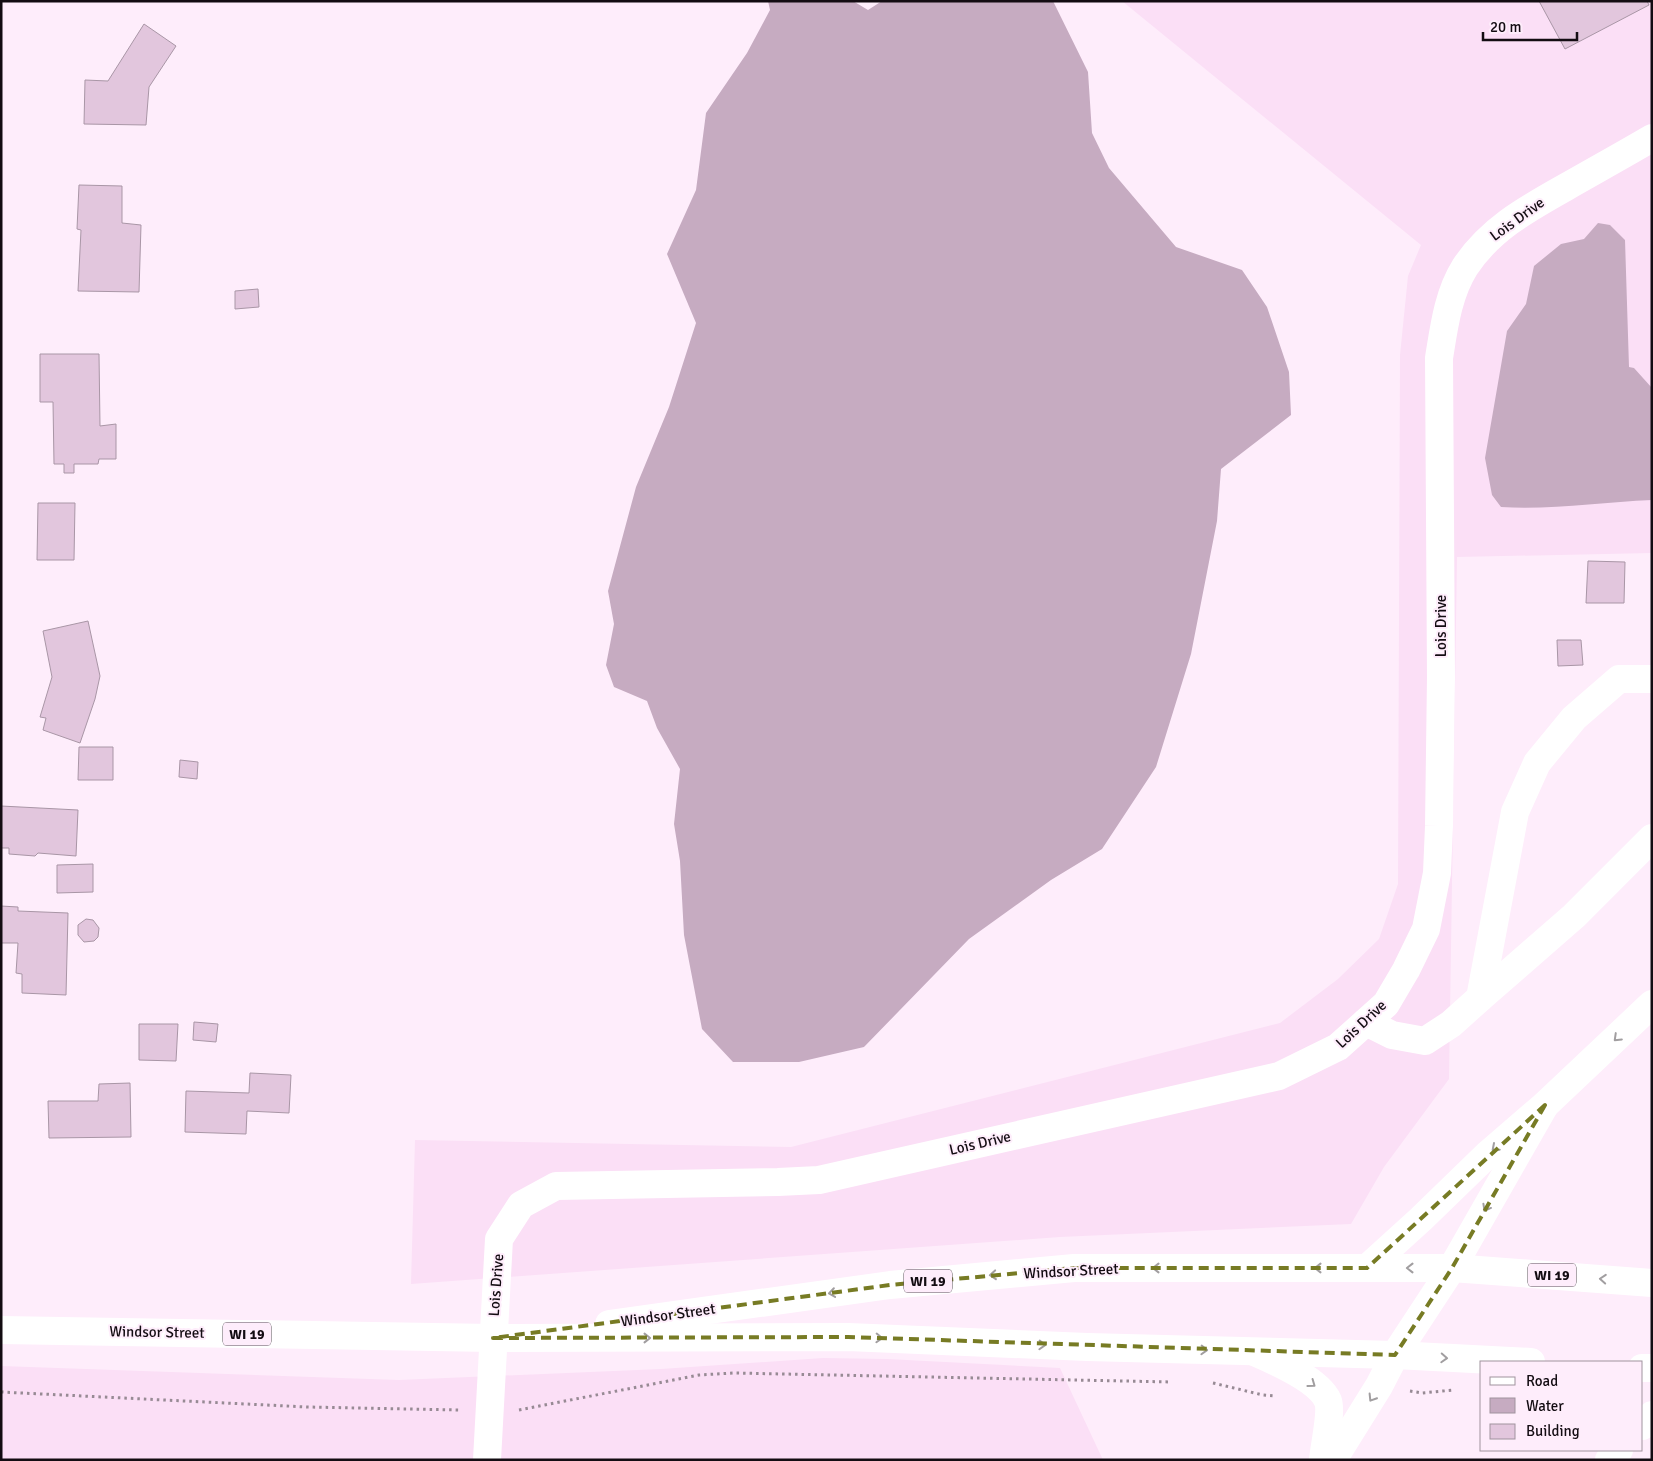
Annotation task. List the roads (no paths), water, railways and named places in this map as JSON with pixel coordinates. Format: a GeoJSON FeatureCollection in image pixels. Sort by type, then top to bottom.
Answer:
{"type":"FeatureCollection","features":[{"type":"Feature","properties":{"kind":"main road","name":"Lois Drive"},"geometry":{"type":"LineString","coordinates":[[487,1460],[499,1239],[521,1205],[556,1186],[819,1180],[1279,1076],[1338,1047],[1386,1004],[1406,970],[1426,929],[1437,873],[1441,677],[1439,358],[1444,323],[1453,292],[1465,267],[1491,235],[1526,210],[1652,138]]}},
{"type":"Feature","properties":{"kind":"main road"},"geometry":{"type":"LineString","coordinates":[[1480,998],[1515,812],[1537,763],[1574,718],[1619,679],[1652,678]]}},
{"type":"Feature","properties":{"kind":"main road"},"geometry":{"type":"LineString","coordinates":[[1366,1022],[1392,1035],[1424,1041],[1451,1024],[1574,916],[1652,838]]}},
{"type":"Feature","properties":{"kind":"main road"},"geometry":{"type":"LineString","coordinates":[[1367,1268],[1652,1004]]}},
{"type":"Feature","properties":{"kind":"main road"},"geometry":{"type":"LineString","coordinates":[[1334,1460],[1379,1386],[1395,1355],[1452,1268],[1545,1105]]}},
{"type":"Feature","properties":{"kind":"main road","name":"Windsor Street"},"geometry":{"type":"LineString","coordinates":[[493,1338],[890,1285],[1074,1268],[1452,1268],[1652,1283]]}},
{"type":"Feature","properties":{"kind":"main road","name":"Windsor Street"},"geometry":{"type":"LineString","coordinates":[[1,1330],[493,1338],[848,1337],[1087,1347],[1395,1355],[1512,1361]]}},
{"type":"Feature","properties":{"kind":"main road"},"geometry":{"type":"LineString","coordinates":[[1254,1352],[1288,1367],[1317,1387],[1328,1401],[1329,1412],[1323,1460]]}},
{"type":"Feature","properties":{"kind":"main road"},"geometry":{"type":"LineString","coordinates":[[1643,1425],[1652,1415]]}},
{"type":"Feature","properties":{"kind":"main road"},"geometry":{"type":"LineString","coordinates":[[1609,1460],[1618,1451]]}},
{"type":"Feature","properties":{"kind":"water"},"geometry":{"type":"Polygon","coordinates":[[[768,1],[853,1],[868,10],[882,1],[1053,1],[1088,72],[1092,133],[1109,168],[1176,247],[1242,270],[1267,307],[1289,372],[1291,415],[1221,469],[1217,521],[1191,654],[1156,767],[1102,849],[1051,880],[969,939],[864,1047],[799,1062],[733,1062],[702,1029],[684,935],[680,861],[674,824],[680,769],[657,728],[647,701],[614,687],[606,665],[614,624],[608,591],[636,487],[669,407],[696,323],[667,254],[696,190],[706,113],[747,53],[770,10],[768,1]]]}},
{"type":"Feature","properties":{"kind":"water"},"geometry":{"type":"Polygon","coordinates":[[[1598,223],[1610,225],[1625,240],[1629,367],[1634,368],[1652,388],[1652,500],[1558,507],[1501,507],[1492,495],[1485,458],[1507,331],[1526,304],[1534,266],[1561,244],[1584,239],[1598,223]]]}}]}
